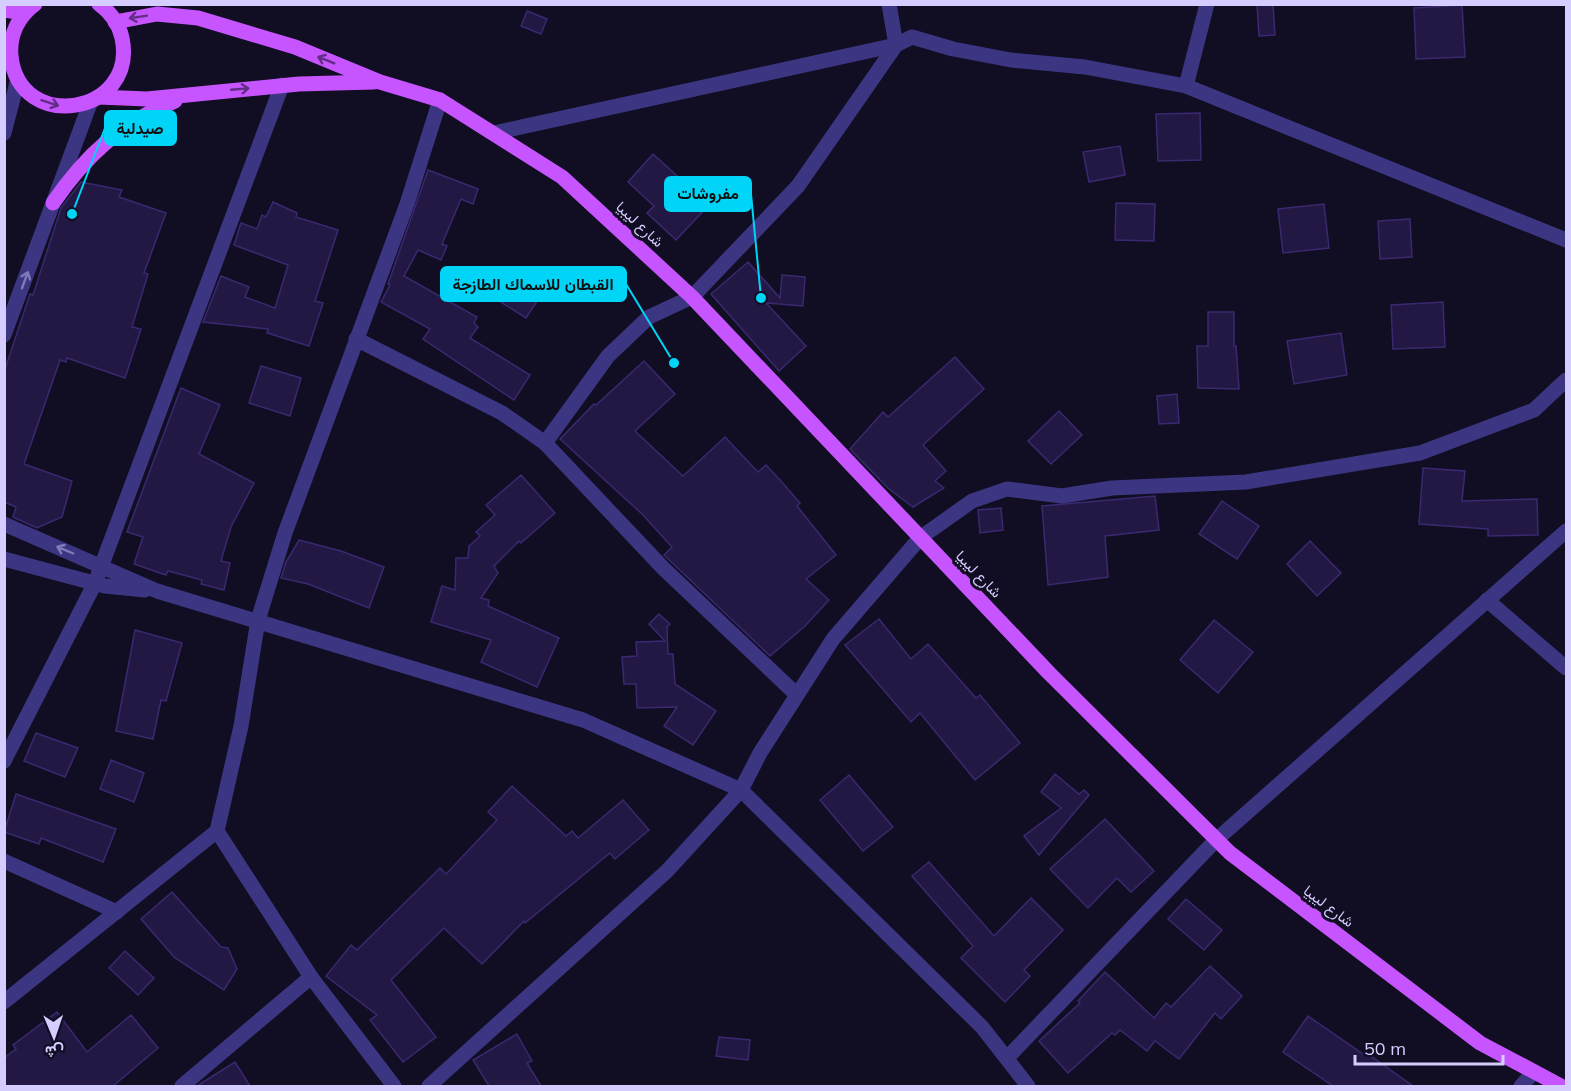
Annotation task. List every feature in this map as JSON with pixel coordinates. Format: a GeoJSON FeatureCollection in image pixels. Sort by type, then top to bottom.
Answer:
{"type":"FeatureCollection","features":[{"type":"Feature","properties":{"kind":"main road"},"geometry":{"type":"LineString","coordinates":[[99,4],[113,14],[157,14],[198,18],[295,48],[380,82]]}},
{"type":"Feature","properties":{"kind":"main road"},"geometry":{"type":"LineString","coordinates":[[177,4],[198,18]]}},
{"type":"Feature","properties":{"kind":"main road"},"geometry":{"type":"LineString","coordinates":[[30,7],[18,22],[11,42],[13,77],[34,96],[45,102],[68,107],[95,99],[147,99],[282,85],[380,82]]}},
{"type":"Feature","properties":{"kind":"main road"},"geometry":{"type":"LineString","coordinates":[[4,10],[30,7]]}},
{"type":"Feature","properties":{"kind":"main road"},"geometry":{"type":"LineString","coordinates":[[95,99],[115,80],[120,69],[123,45],[113,14]]}},
{"type":"Feature","properties":{"kind":"main road","name":"شارع ليبيا"},"geometry":{"type":"LineString","coordinates":[[380,82],[440,100],[562,177],[692,297],[1049,673],[1230,853],[1480,1043],[1561,1086]]}},
{"type":"Feature","properties":{"kind":"main road"},"geometry":{"type":"LineString","coordinates":[[53,203],[71,176],[117,132],[154,110],[205,92]]}},
{"type":"Feature","properties":{"kind":"street"},"geometry":{"type":"LineString","coordinates":[[545,442],[608,356],[649,317],[692,297],[798,186],[896,45],[889,4]]}},
{"type":"Feature","properties":{"kind":"street"},"geometry":{"type":"LineString","coordinates":[[1186,86],[1207,4]]}},
{"type":"Feature","properties":{"kind":"street"},"geometry":{"type":"LineString","coordinates":[[494,133],[896,45],[912,37],[953,49],[1011,60],[1085,67],[1186,86],[1566,240]]}},
{"type":"Feature","properties":{"kind":"street"},"geometry":{"type":"LineString","coordinates":[[4,133],[13,77]]}},
{"type":"Feature","properties":{"kind":"street"},"geometry":{"type":"LineString","coordinates":[[4,760],[95,583],[282,85]]}},
{"type":"Feature","properties":{"kind":"street"},"geometry":{"type":"LineString","coordinates":[[4,335],[95,99]]}},
{"type":"Feature","properties":{"kind":"street"},"geometry":{"type":"LineString","coordinates":[[4,1002],[217,831],[241,726],[258,620],[285,533],[407,204],[440,100]]}},
{"type":"Feature","properties":{"kind":"street"},"geometry":{"type":"LineString","coordinates":[[356,339],[502,413],[545,442],[663,568],[797,695]]}},
{"type":"Feature","properties":{"kind":"street"},"geometry":{"type":"LineString","coordinates":[[429,1086],[667,871],[741,790],[760,753],[833,639],[920,538],[972,501],[1007,489],[1062,496],[1112,488],[1246,482],[1420,453],[1534,410],[1566,380]]}},
{"type":"Feature","properties":{"kind":"street"},"geometry":{"type":"LineString","coordinates":[[4,524],[157,591],[583,720],[741,790],[982,1026],[1028,1086]]}},
{"type":"Feature","properties":{"kind":"street"},"geometry":{"type":"LineString","coordinates":[[1006,1058],[1216,840],[1566,531]]}},
{"type":"Feature","properties":{"kind":"street"},"geometry":{"type":"LineString","coordinates":[[4,559],[95,583],[157,591]]}},
{"type":"Feature","properties":{"kind":"street"},"geometry":{"type":"LineString","coordinates":[[1487,600],[1566,668]]}},
{"type":"Feature","properties":{"kind":"street"},"geometry":{"type":"LineString","coordinates":[[217,831],[311,977],[394,1086]]}},
{"type":"Feature","properties":{"kind":"street"},"geometry":{"type":"LineString","coordinates":[[4,861],[117,912]]}},
{"type":"Feature","properties":{"kind":"street"},"geometry":{"type":"LineString","coordinates":[[182,1086],[311,977]]}},
{"type":"Feature","properties":{"kind":"street"},"geometry":{"type":"LineString","coordinates":[[1521,1086],[1534,1072]]}},
{"type":"Feature","properties":{"kind":"building"},"geometry":{"type":"Polygon","coordinates":[[[1257,4],[1273,4],[1275,35],[1259,36],[1257,4]]]}},
{"type":"Feature","properties":{"kind":"building"},"geometry":{"type":"Polygon","coordinates":[[[1462,5],[1465,57],[1416,59],[1414,8],[1462,5]]]}},
{"type":"Feature","properties":{"kind":"building"},"geometry":{"type":"Polygon","coordinates":[[[527,11],[547,19],[541,34],[521,26],[527,11]]]}},
{"type":"Feature","properties":{"kind":"building"},"geometry":{"type":"Polygon","coordinates":[[[1200,113],[1201,160],[1158,161],[1156,114],[1200,113]]]}},
{"type":"Feature","properties":{"kind":"building"},"geometry":{"type":"Polygon","coordinates":[[[1120,146],[1125,175],[1089,182],[1083,152],[1120,146]]]}},
{"type":"Feature","properties":{"kind":"building"},"geometry":{"type":"Polygon","coordinates":[[[653,154],[709,205],[676,240],[647,213],[654,206],[628,182],[653,154]]]}},
{"type":"Feature","properties":{"kind":"building"},"geometry":{"type":"Polygon","coordinates":[[[428,170],[478,189],[473,204],[461,199],[442,244],[447,246],[441,260],[418,250],[404,276],[477,317],[474,323],[478,327],[470,338],[530,375],[514,400],[423,339],[430,329],[381,302],[390,285],[388,284],[428,170]]]}},
{"type":"Feature","properties":{"kind":"building"},"geometry":{"type":"Polygon","coordinates":[[[81,182],[122,190],[119,197],[166,213],[144,273],[148,274],[132,327],[141,329],[125,378],[67,358],[66,362],[60,360],[24,464],[72,481],[62,517],[37,528],[13,517],[16,507],[4,502],[4,372],[30,294],[33,295],[61,208],[81,182]]]}},
{"type":"Feature","properties":{"kind":"building"},"geometry":{"type":"Polygon","coordinates":[[[273,202],[297,213],[296,217],[338,230],[315,301],[323,303],[309,346],[267,333],[268,329],[203,322],[221,276],[249,287],[245,297],[275,308],[288,265],[234,245],[241,223],[257,229],[262,215],[266,217],[273,202]]]}},
{"type":"Feature","properties":{"kind":"building"},"geometry":{"type":"Polygon","coordinates":[[[1116,203],[1155,204],[1154,241],[1115,240],[1116,203]]]}},
{"type":"Feature","properties":{"kind":"building"},"geometry":{"type":"Polygon","coordinates":[[[1324,204],[1329,248],[1283,253],[1278,209],[1324,204]]]}},
{"type":"Feature","properties":{"kind":"building"},"geometry":{"type":"Polygon","coordinates":[[[1410,219],[1412,257],[1380,259],[1378,221],[1410,219]]]}},
{"type":"Feature","properties":{"kind":"building"},"geometry":{"type":"Polygon","coordinates":[[[748,262],[780,298],[782,275],[805,277],[803,306],[766,303],[806,346],[779,371],[711,294],[748,262]]]}},
{"type":"Feature","properties":{"kind":"building"},"geometry":{"type":"Polygon","coordinates":[[[513,268],[545,289],[526,318],[493,297],[513,268]]]}},
{"type":"Feature","properties":{"kind":"building"},"geometry":{"type":"Polygon","coordinates":[[[1443,302],[1445,347],[1393,349],[1391,305],[1443,302]]]}},
{"type":"Feature","properties":{"kind":"building"},"geometry":{"type":"Polygon","coordinates":[[[1208,312],[1234,312],[1234,346],[1236,346],[1239,389],[1198,388],[1197,346],[1208,346],[1208,312]]]}},
{"type":"Feature","properties":{"kind":"building"},"geometry":{"type":"Polygon","coordinates":[[[1341,333],[1347,375],[1294,384],[1287,341],[1341,333]]]}},
{"type":"Feature","properties":{"kind":"building"},"geometry":{"type":"Polygon","coordinates":[[[955,357],[984,389],[923,445],[946,471],[935,481],[944,488],[913,507],[889,489],[850,449],[883,412],[888,417],[955,357]]]}},
{"type":"Feature","properties":{"kind":"building"},"geometry":{"type":"Polygon","coordinates":[[[644,361],[675,394],[635,431],[683,476],[725,437],[758,472],[766,465],[800,503],[797,506],[836,555],[806,579],[829,600],[805,626],[770,656],[664,555],[672,547],[642,514],[560,439],[594,404],[596,405],[644,361]]]}},
{"type":"Feature","properties":{"kind":"building"},"geometry":{"type":"Polygon","coordinates":[[[261,366],[301,378],[290,416],[249,403],[261,366]]]}},
{"type":"Feature","properties":{"kind":"building"},"geometry":{"type":"Polygon","coordinates":[[[181,388],[220,405],[199,454],[254,483],[231,527],[221,561],[230,563],[224,590],[201,584],[202,580],[168,571],[166,575],[134,564],[143,537],[127,532],[181,388]]]}},
{"type":"Feature","properties":{"kind":"building"},"geometry":{"type":"Polygon","coordinates":[[[1177,394],[1179,423],[1159,424],[1157,396],[1177,394]]]}},
{"type":"Feature","properties":{"kind":"building"},"geometry":{"type":"Polygon","coordinates":[[[1059,411],[1082,435],[1051,464],[1028,441],[1059,411]]]}},
{"type":"Feature","properties":{"kind":"building"},"geometry":{"type":"Polygon","coordinates":[[[1423,468],[1465,471],[1462,501],[1537,499],[1538,535],[1488,536],[1488,529],[1419,524],[1423,468]]]}},
{"type":"Feature","properties":{"kind":"building"},"geometry":{"type":"Polygon","coordinates":[[[521,475],[555,513],[521,543],[519,541],[494,566],[498,573],[481,598],[489,600],[488,606],[559,638],[537,687],[481,662],[491,640],[431,622],[442,586],[455,590],[456,558],[468,558],[469,546],[480,536],[476,532],[495,515],[486,505],[521,475]]]}},
{"type":"Feature","properties":{"kind":"building"},"geometry":{"type":"Polygon","coordinates":[[[1155,496],[1159,530],[1105,536],[1108,577],[1048,585],[1042,506],[1155,496]]]}},
{"type":"Feature","properties":{"kind":"building"},"geometry":{"type":"Polygon","coordinates":[[[1222,501],[1259,526],[1237,559],[1199,534],[1222,501]]]}},
{"type":"Feature","properties":{"kind":"building"},"geometry":{"type":"Polygon","coordinates":[[[1001,508],[1003,530],[980,533],[978,510],[1001,508]]]}},
{"type":"Feature","properties":{"kind":"building"},"geometry":{"type":"Polygon","coordinates":[[[299,540],[341,551],[384,567],[369,608],[308,584],[281,578],[286,562],[299,540]]]}},
{"type":"Feature","properties":{"kind":"building"},"geometry":{"type":"Polygon","coordinates":[[[1310,541],[1341,573],[1317,596],[1287,564],[1310,541]]]}},
{"type":"Feature","properties":{"kind":"building"},"geometry":{"type":"Polygon","coordinates":[[[659,614],[670,624],[667,627],[668,654],[673,654],[675,684],[716,711],[693,745],[664,726],[677,707],[637,708],[636,684],[624,684],[622,657],[637,656],[636,642],[665,641],[649,624],[659,614]]]}},
{"type":"Feature","properties":{"kind":"building"},"geometry":{"type":"Polygon","coordinates":[[[879,619],[911,659],[928,644],[976,698],[980,695],[1020,743],[975,780],[920,713],[911,722],[845,645],[879,619]]]}},
{"type":"Feature","properties":{"kind":"building"},"geometry":{"type":"Polygon","coordinates":[[[1214,620],[1253,652],[1218,693],[1180,660],[1214,620]]]}},
{"type":"Feature","properties":{"kind":"building"},"geometry":{"type":"Polygon","coordinates":[[[135,630],[182,643],[166,701],[161,700],[153,739],[116,731],[135,630]]]}},
{"type":"Feature","properties":{"kind":"building"},"geometry":{"type":"Polygon","coordinates":[[[36,733],[78,748],[65,777],[24,761],[36,733]]]}},
{"type":"Feature","properties":{"kind":"building"},"geometry":{"type":"Polygon","coordinates":[[[111,760],[144,773],[134,802],[100,789],[111,760]]]}},
{"type":"Feature","properties":{"kind":"building"},"geometry":{"type":"Polygon","coordinates":[[[1055,774],[1079,794],[1084,790],[1089,795],[1039,855],[1024,836],[1061,808],[1041,792],[1055,774]]]}},
{"type":"Feature","properties":{"kind":"building"},"geometry":{"type":"Polygon","coordinates":[[[849,775],[893,827],[863,851],[820,800],[849,775]]]}},
{"type":"Feature","properties":{"kind":"building"},"geometry":{"type":"Polygon","coordinates":[[[512,786],[566,836],[572,831],[578,838],[623,800],[649,830],[615,859],[610,853],[525,923],[524,921],[482,964],[444,928],[391,980],[436,1037],[403,1062],[370,1020],[377,1015],[326,976],[351,945],[357,950],[440,868],[446,874],[497,820],[488,812],[512,786]]]}},
{"type":"Feature","properties":{"kind":"building"},"geometry":{"type":"Polygon","coordinates":[[[16,794],[116,829],[103,862],[41,838],[39,844],[4,832],[16,794]]]}},
{"type":"Feature","properties":{"kind":"building"},"geometry":{"type":"Polygon","coordinates":[[[1105,819],[1154,871],[1131,892],[1117,878],[1088,908],[1050,869],[1105,819]]]}},
{"type":"Feature","properties":{"kind":"building"},"geometry":{"type":"Polygon","coordinates":[[[929,862],[994,936],[1031,898],[1063,930],[1024,970],[1030,976],[1005,1002],[961,958],[973,946],[912,876],[929,862]]]}},
{"type":"Feature","properties":{"kind":"building"},"geometry":{"type":"Polygon","coordinates":[[[172,892],[221,947],[228,948],[237,969],[224,990],[175,958],[141,919],[172,892]]]}},
{"type":"Feature","properties":{"kind":"building"},"geometry":{"type":"Polygon","coordinates":[[[1186,899],[1222,930],[1204,950],[1168,919],[1186,899]]]}},
{"type":"Feature","properties":{"kind":"building"},"geometry":{"type":"Polygon","coordinates":[[[125,951],[154,978],[138,995],[109,968],[125,951]]]}},
{"type":"Feature","properties":{"kind":"building"},"geometry":{"type":"Polygon","coordinates":[[[1210,966],[1242,996],[1221,1019],[1215,1013],[1179,1059],[1155,1041],[1147,1051],[1120,1030],[1115,1035],[1112,1033],[1068,1073],[1039,1041],[1080,1003],[1078,1001],[1105,972],[1154,1018],[1166,1003],[1171,1007],[1210,966]]]}},
{"type":"Feature","properties":{"kind":"building"},"geometry":{"type":"Polygon","coordinates":[[[57,1012],[87,1052],[131,1015],[158,1048],[113,1086],[4,1086],[4,1058],[16,1049],[13,1045],[57,1012]]]}},
{"type":"Feature","properties":{"kind":"building"},"geometry":{"type":"Polygon","coordinates":[[[1308,1016],[1413,1086],[1333,1086],[1283,1052],[1308,1016]]]}},
{"type":"Feature","properties":{"kind":"building"},"geometry":{"type":"Polygon","coordinates":[[[517,1034],[532,1061],[527,1063],[541,1086],[489,1086],[473,1060],[517,1034]]]}},
{"type":"Feature","properties":{"kind":"building"},"geometry":{"type":"Polygon","coordinates":[[[719,1037],[750,1040],[748,1060],[716,1056],[719,1037]]]}},
{"type":"Feature","properties":{"kind":"building"},"geometry":{"type":"Polygon","coordinates":[[[235,1062],[250,1086],[197,1086],[200,1084],[235,1062]]]}},
{"type":"Feature","properties":{"kind":"place","name":"صيدلية"},"geometry":{"type":"Point","coordinates":[72,214]}},
{"type":"Feature","properties":{"kind":"place","name":"مفروشات"},"geometry":{"type":"Point","coordinates":[761,298]}},
{"type":"Feature","properties":{"kind":"place","name":"القبطان للاسماك الطازجة"},"geometry":{"type":"Point","coordinates":[674,363]}}]}
